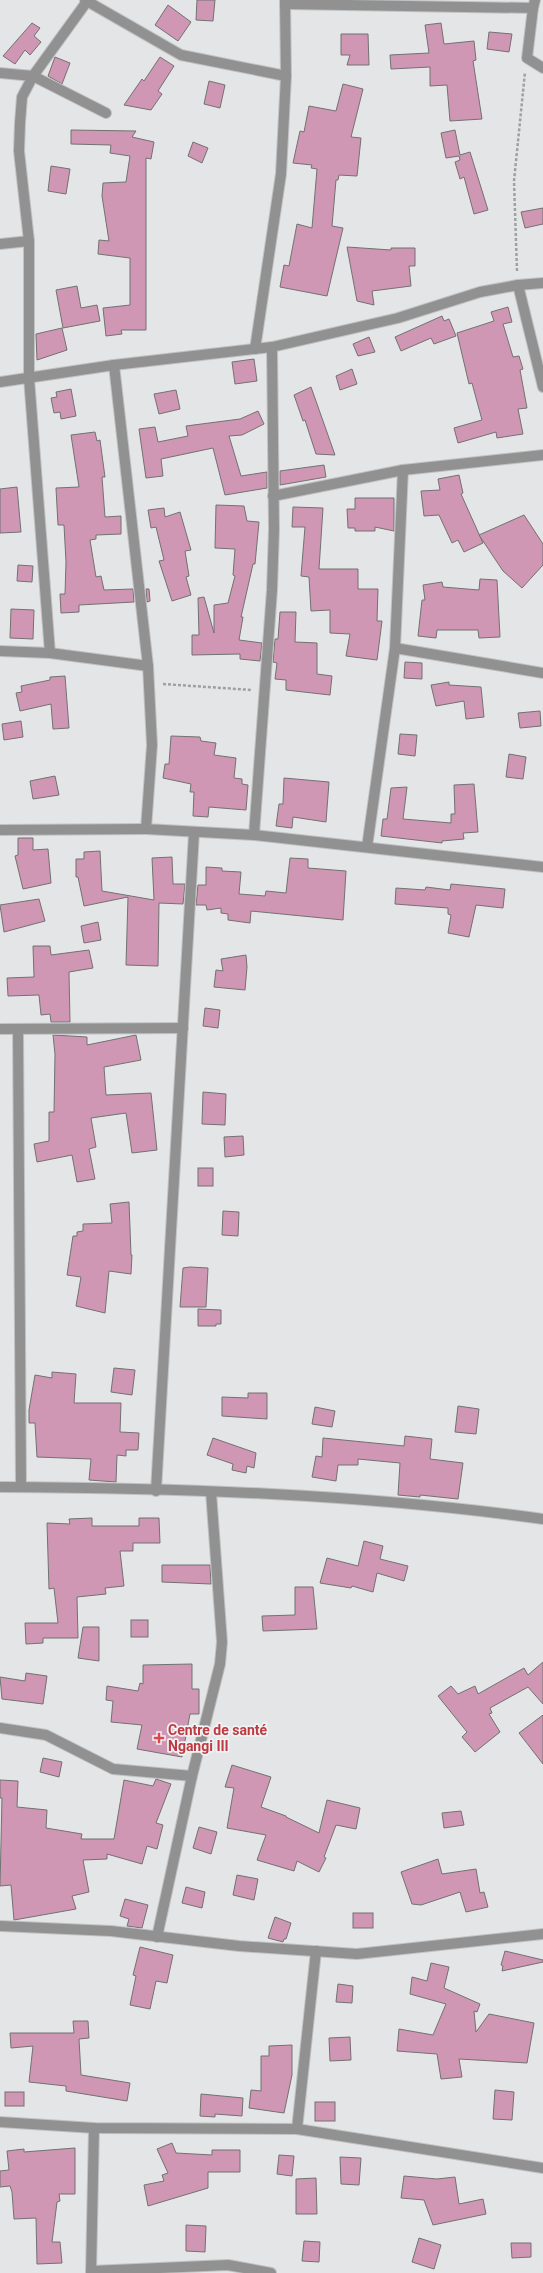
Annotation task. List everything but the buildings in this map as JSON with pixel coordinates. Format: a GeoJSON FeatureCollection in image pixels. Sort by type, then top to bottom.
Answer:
{"type":"FeatureCollection","features":[{"type":"Feature","properties":{"kind":"street"},"geometry":{"type":"LineString","coordinates":[[50,653],[29,378],[29,241],[19,151],[22,97],[33,76],[87,0],[180,55],[286,76]]}},
{"type":"Feature","properties":{"kind":"street"},"geometry":{"type":"LineString","coordinates":[[255,349],[281,174],[286,76],[285,2],[534,4],[527,58],[543,68]]}},
{"type":"Feature","properties":{"kind":"street"},"geometry":{"type":"LineString","coordinates":[[0,73],[33,76],[106,113]]}},
{"type":"Feature","properties":{"kind":"street"},"geometry":{"type":"LineString","coordinates":[[0,244],[29,241]]}},
{"type":"Feature","properties":{"kind":"street"},"geometry":{"type":"LineString","coordinates":[[0,382],[114,365],[272,347],[398,318],[480,292],[543,282]]}},
{"type":"Feature","properties":{"kind":"street"},"geometry":{"type":"LineString","coordinates":[[518,285],[543,387]]}},
{"type":"Feature","properties":{"kind":"street"},"geometry":{"type":"LineString","coordinates":[[254,835],[272,590],[274,529],[272,347]]}},
{"type":"Feature","properties":{"kind":"street"},"geometry":{"type":"LineString","coordinates":[[114,365],[148,666],[152,745],[146,829]]}},
{"type":"Feature","properties":{"kind":"street"},"geometry":{"type":"LineString","coordinates":[[273,496],[403,470],[543,455]]}},
{"type":"Feature","properties":{"kind":"street"},"geometry":{"type":"LineString","coordinates":[[367,847],[395,648],[403,470]]}},
{"type":"Feature","properties":{"kind":"street"},"geometry":{"type":"LineString","coordinates":[[395,648],[543,673]]}},
{"type":"Feature","properties":{"kind":"street"},"geometry":{"type":"LineString","coordinates":[[0,651],[50,653],[148,666]]}},
{"type":"Feature","properties":{"kind":"street"},"geometry":{"type":"LineString","coordinates":[[0,830],[146,829],[194,833],[254,835],[543,866]]}},
{"type":"Feature","properties":{"kind":"street"},"geometry":{"type":"LineString","coordinates":[[156,1491],[194,833]]}},
{"type":"Feature","properties":{"kind":"street"},"geometry":{"type":"LineString","coordinates":[[0,1029],[183,1028]]}},
{"type":"Feature","properties":{"kind":"street"},"geometry":{"type":"LineString","coordinates":[[18,1029],[21,1487]]}},
{"type":"Feature","properties":{"kind":"street"},"geometry":{"type":"LineString","coordinates":[[0,1487],[211,1492],[375,1500],[543,1519]]}},
{"type":"Feature","properties":{"kind":"street"},"geometry":{"type":"LineString","coordinates":[[157,1936],[192,1776],[221,1656],[222,1642],[211,1492]]}},
{"type":"Feature","properties":{"kind":"street"},"geometry":{"type":"LineString","coordinates":[[0,1728],[46,1735],[113,1769],[192,1776]]}},
{"type":"Feature","properties":{"kind":"street"},"geometry":{"type":"LineString","coordinates":[[0,1926],[111,1931],[239,1946],[371,1953],[543,1934]]}},
{"type":"Feature","properties":{"kind":"street"},"geometry":{"type":"LineString","coordinates":[[297,2129],[316,1951]]}},
{"type":"Feature","properties":{"kind":"street"},"geometry":{"type":"LineString","coordinates":[[0,2122],[94,2128],[297,2129],[543,2168]]}},
{"type":"Feature","properties":{"kind":"street"},"geometry":{"type":"LineString","coordinates":[[94,2128],[91,2272],[228,2265],[271,2273]]}},
{"type":"Feature","properties":{"kind":"path"},"geometry":{"type":"LineString","coordinates":[[518,285],[514,181],[527,58]]}},
{"type":"Feature","properties":{"kind":"path"},"geometry":{"type":"LineString","coordinates":[[149,683],[264,691]]}},
{"type":"Feature","properties":{"kind":"place","name":"Centre de santé Ngangi III"},"geometry":{"type":"Point","coordinates":[159,1738]}}]}
